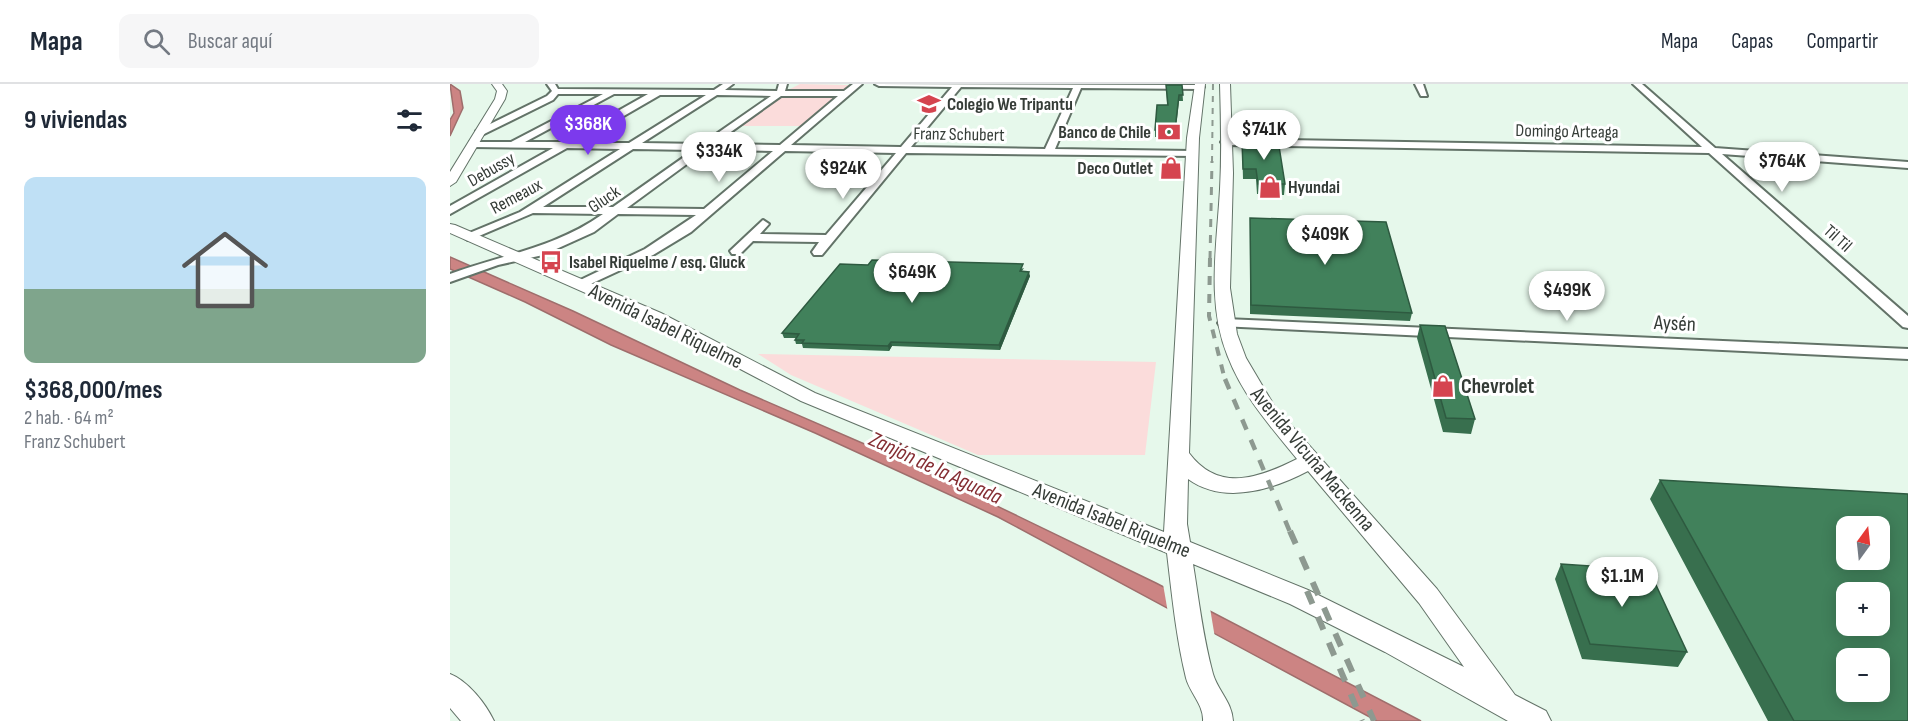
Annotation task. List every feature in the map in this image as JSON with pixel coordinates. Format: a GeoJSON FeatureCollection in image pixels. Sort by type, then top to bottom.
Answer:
{"type":"FeatureCollection","features":[{"type":"Feature","properties":{"kind":"main road"},"geometry":{"type":"LineString","coordinates":[[450,182],[501,96],[502,91],[497,84]]}},
{"type":"Feature","properties":{"kind":"main road","name":"Avenida Vicuña Mackenna"},"geometry":{"type":"LineString","coordinates":[[1218,721],[1218,712],[1201,682],[1189,628],[1177,545],[1178,453],[1212,151],[1225,84]]}},
{"type":"Feature","properties":{"kind":"main road","name":"Avenida Vicuña Mackenna"},"geometry":{"type":"LineString","coordinates":[[1200,86],[1212,151],[1225,323],[1232,346],[1251,386],[1310,461],[1428,596],[1511,713]]}},
{"type":"Feature","properties":{"kind":"main road","name":"Avenida Isabel Riquelme"},"geometry":{"type":"LineString","coordinates":[[450,228],[655,317],[808,397],[1177,545],[1348,620],[1511,713],[1536,721]]}},
{"type":"Feature","properties":{"kind":"main road"},"geometry":{"type":"LineString","coordinates":[[1178,453],[1184,465],[1200,477],[1234,486],[1264,482],[1310,461]]}},
{"type":"Feature","properties":{"kind":"main road"},"geometry":{"type":"LineString","coordinates":[[453,695],[479,721]]}},
{"type":"Feature","properties":{"kind":"street","name":"Remeaux"},"geometry":{"type":"LineString","coordinates":[[468,236],[507,222],[530,210],[729,84]]}},
{"type":"Feature","properties":{"kind":"street"},"geometry":{"type":"LineString","coordinates":[[579,284],[663,244],[707,212],[858,84]]}},
{"type":"Feature","properties":{"kind":"street"},"geometry":{"type":"LineString","coordinates":[[879,84],[1200,86]]}},
{"type":"Feature","properties":{"kind":"street"},"geometry":{"type":"LineString","coordinates":[[818,252],[958,84]]}},
{"type":"Feature","properties":{"kind":"street"},"geometry":{"type":"LineString","coordinates":[[1419,84],[1424,94]]}},
{"type":"Feature","properties":{"kind":"street","name":"Til Til"},"geometry":{"type":"LineString","coordinates":[[1637,84],[1908,324]]}},
{"type":"Feature","properties":{"kind":"street"},"geometry":{"type":"LineString","coordinates":[[553,87],[596,85],[716,92],[781,88],[846,94]]}},
{"type":"Feature","properties":{"kind":"street"},"geometry":{"type":"LineString","coordinates":[[1049,152],[1079,85]]}},
{"type":"Feature","properties":{"kind":"street"},"geometry":{"type":"LineString","coordinates":[[553,87],[639,92],[660,87]]}},
{"type":"Feature","properties":{"kind":"street"},"geometry":{"type":"LineString","coordinates":[[479,133],[546,100],[553,87]]}},
{"type":"Feature","properties":{"kind":"street","name":"Debussy"},"geometry":{"type":"LineString","coordinates":[[450,211],[566,146],[660,87]]}},
{"type":"Feature","properties":{"kind":"street","name":"Gluck"},"geometry":{"type":"LineString","coordinates":[[452,277],[567,240],[617,211],[781,88]]}},
{"type":"Feature","properties":{"kind":"street"},"geometry":{"type":"LineString","coordinates":[[514,145],[613,92]]}},
{"type":"Feature","properties":{"kind":"street"},"geometry":{"type":"LineString","coordinates":[[488,119],[508,119]]}},
{"type":"Feature","properties":{"kind":"street","name":"Franz Schubert"},"geometry":{"type":"LineString","coordinates":[[473,144],[1049,152],[1212,151]]}},
{"type":"Feature","properties":{"kind":"street","name":"Domingo Arteaga"},"geometry":{"type":"LineString","coordinates":[[1212,151],[1713,151],[1908,165]]}},
{"type":"Feature","properties":{"kind":"street"},"geometry":{"type":"LineString","coordinates":[[530,210],[707,212]]}},
{"type":"Feature","properties":{"kind":"street"},"geometry":{"type":"LineString","coordinates":[[736,251],[763,224]]}},
{"type":"Feature","properties":{"kind":"street"},"geometry":{"type":"LineString","coordinates":[[750,237],[829,239]]}},
{"type":"Feature","properties":{"kind":"street","name":"Aysén"},"geometry":{"type":"LineString","coordinates":[[1225,323],[1908,354]]}},
{"type":"Feature","properties":{"kind":"shaded area"},"geometry":{"type":"Polygon","coordinates":[[[450,84],[460,91],[463,108],[450,136],[450,120],[454,113],[450,84]]]}},
{"type":"Feature","properties":{"kind":"shaded area"},"geometry":{"type":"Polygon","coordinates":[[[800,84],[850,86],[841,92],[788,90],[800,84]]]}},
{"type":"Feature","properties":{"kind":"shaded area"},"geometry":{"type":"Polygon","coordinates":[[[780,95],[838,96],[801,126],[739,126],[780,95]]]}},
{"type":"Feature","properties":{"kind":"shaded area"},"geometry":{"type":"Polygon","coordinates":[[[450,257],[573,311],[740,390],[906,462],[1156,583],[1421,721],[1377,721],[998,517],[815,433],[611,345],[525,302],[450,269],[450,257]]]}},
{"type":"Feature","properties":{"kind":"shaded area"},"geometry":{"type":"Polygon","coordinates":[[[758,354],[1156,362],[1145,455],[978,455],[791,375],[758,354]]]}},
{"type":"Feature","properties":{"kind":"pier"},"geometry":{"type":"Polygon","coordinates":[[[1163,584],[1210,608],[1215,638],[1168,613],[1163,584]]]}},
{"type":"Feature","properties":{"kind":"building"},"geometry":{"type":"Polygon","coordinates":[[[1166,85],[1182,85],[1183,95],[1179,95],[1175,130],[1155,130],[1157,105],[1168,105],[1166,85]]]}},
{"type":"Feature","properties":{"kind":"building"},"geometry":{"type":"Polygon","coordinates":[[[1242,140],[1278,140],[1285,184],[1258,184],[1256,169],[1243,169],[1242,140]]]}},
{"type":"Feature","properties":{"kind":"building"},"geometry":{"type":"Polygon","coordinates":[[[1250,218],[1386,222],[1412,313],[1251,305],[1250,218]]]}},
{"type":"Feature","properties":{"kind":"building"},"geometry":{"type":"Polygon","coordinates":[[[872,260],[1023,264],[1020,271],[1029,272],[999,345],[891,342],[888,346],[802,343],[804,340],[795,340],[799,334],[782,333],[840,264],[868,265],[872,260]]]}},
{"type":"Feature","properties":{"kind":"building","name":"Chevrolet"},"geometry":{"type":"Polygon","coordinates":[[[1420,325],[1445,326],[1475,419],[1446,418],[1420,325]]]}},
{"type":"Feature","properties":{"kind":"building"},"geometry":{"type":"Polygon","coordinates":[[[1660,480],[1908,494],[1908,721],[1794,721],[1660,480]]]}},
{"type":"Feature","properties":{"kind":"building"},"geometry":{"type":"Polygon","coordinates":[[[1561,564],[1649,570],[1687,652],[1590,644],[1561,564]]]}},
{"type":"Feature","properties":{"kind":"railway"},"geometry":{"type":"LineString","coordinates":[[1212,162],[1213,84]]}},
{"type":"Feature","properties":{"kind":"railway"},"geometry":{"type":"LineString","coordinates":[[1210,259],[1212,161]]}},
{"type":"Feature","properties":{"kind":"railway"},"geometry":{"type":"LineString","coordinates":[[1210,258],[1209,316],[1225,380]]}},
{"type":"Feature","properties":{"kind":"railway"},"geometry":{"type":"LineString","coordinates":[[1225,379],[1290,532]]}},
{"type":"Feature","properties":{"kind":"railway"},"geometry":{"type":"LineString","coordinates":[[1290,531],[1374,721]]}},
{"type":"Feature","properties":{"kind":"railway"},"geometry":{"type":"LineString","coordinates":[[1307,591],[1362,721]]}},
{"type":"Feature","properties":{"kind":"place","name":"Colegio We Tripantu"},"geometry":{"type":"Point","coordinates":[929,104]}},
{"type":"Feature","properties":{"kind":"place","name":"Banco de Chile"},"geometry":{"type":"Point","coordinates":[1169,132]}},
{"type":"Feature","properties":{"kind":"place","name":"Deco Outlet"},"geometry":{"type":"Point","coordinates":[1171,168]}},
{"type":"Feature","properties":{"kind":"place","name":"Hyundai"},"geometry":{"type":"Point","coordinates":[1270,187]}},
{"type":"Feature","properties":{"kind":"place","name":"Isabel Riquelme / esq. Gluck"},"geometry":{"type":"Point","coordinates":[551,262]}},
{"type":"Feature","properties":{"kind":"place","name":"Chevrolet"},"geometry":{"type":"Point","coordinates":[1443,386]}},
{"type":"Feature","properties":{"kind":"water label","name":"Zanjón de la Aguada"},"geometry":{"type":"Point","coordinates":[936,467]}}]}
